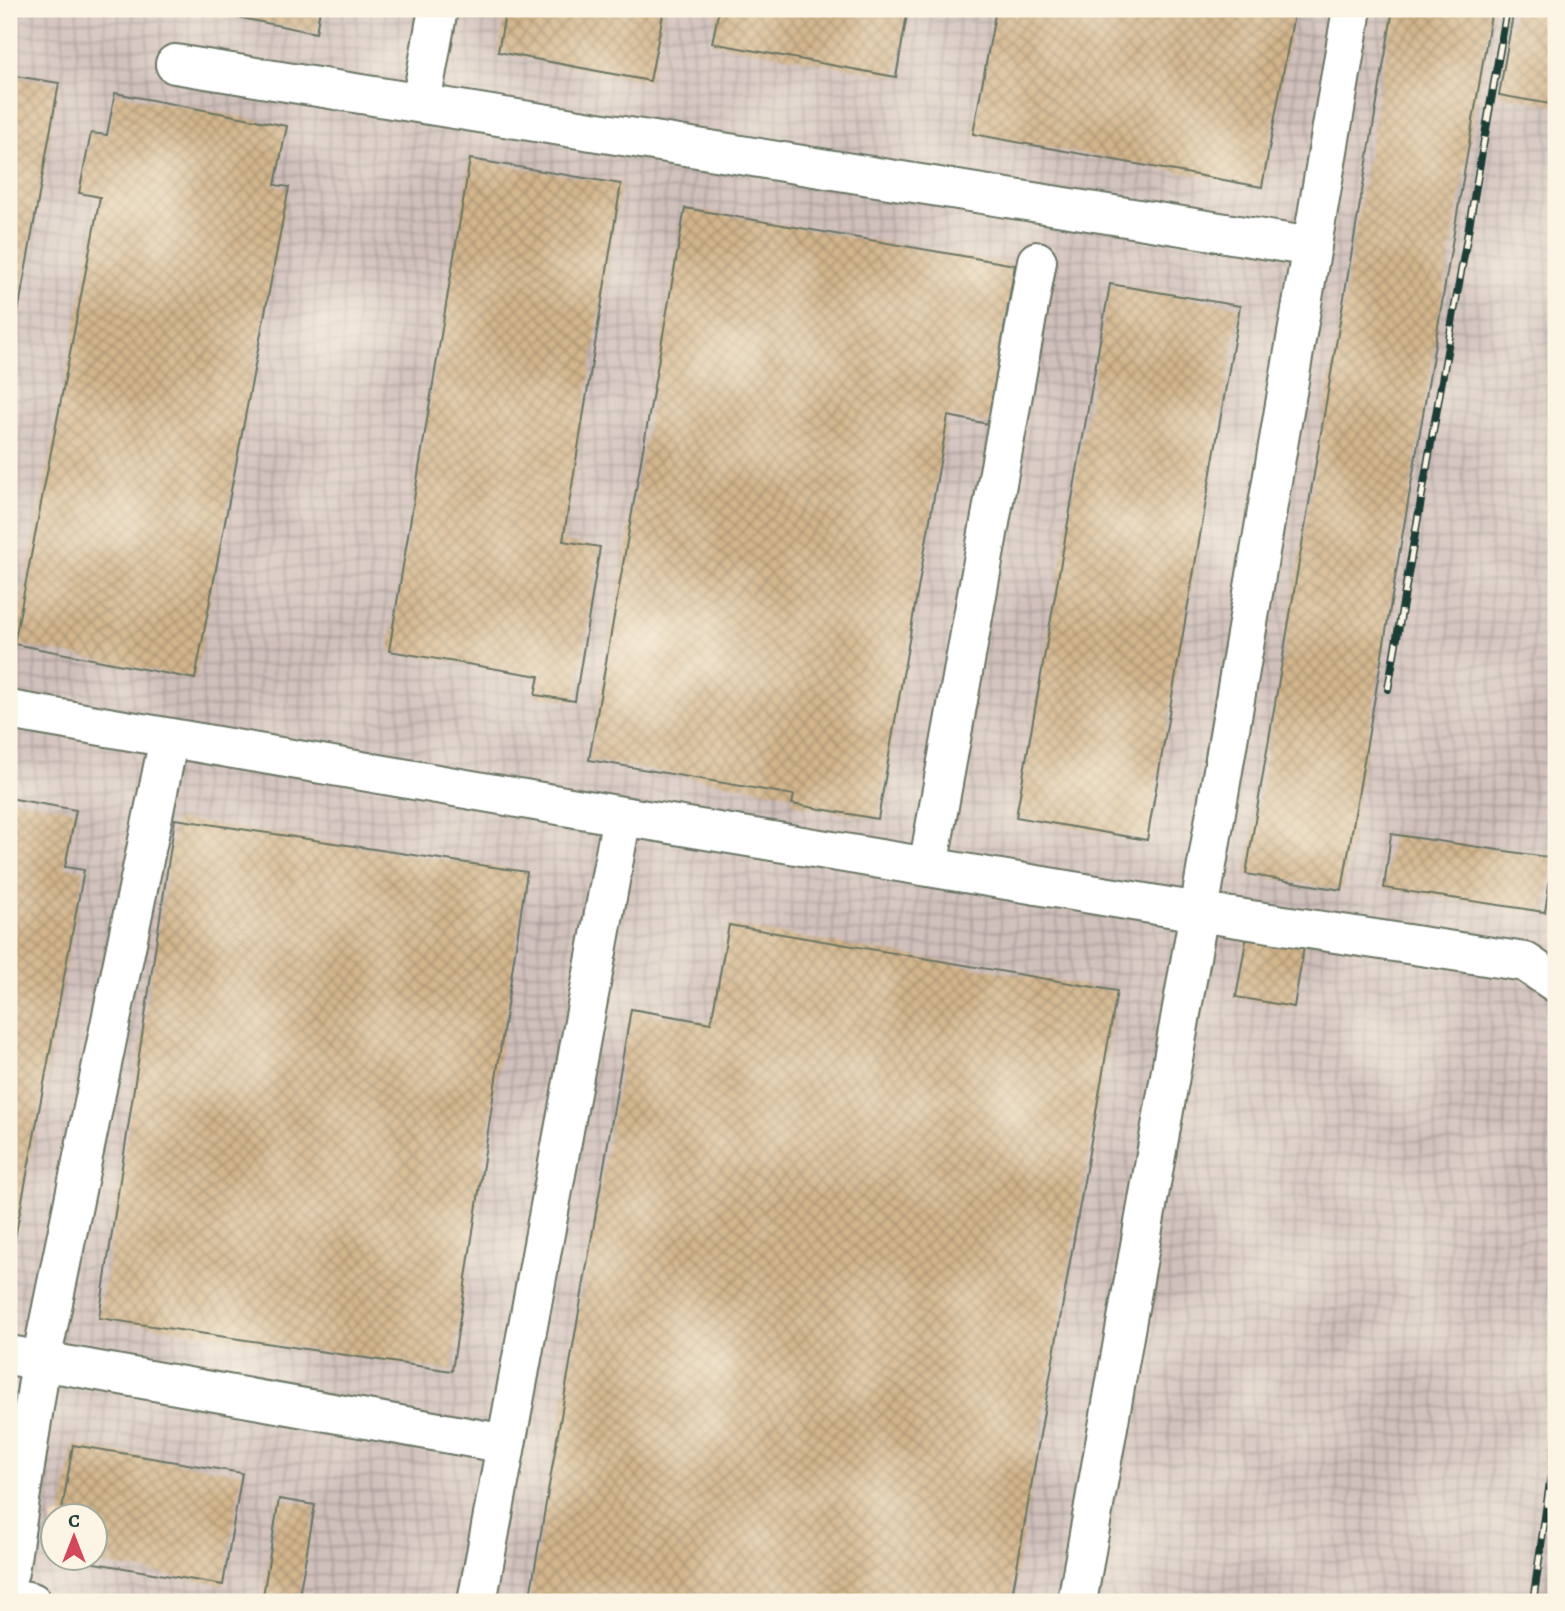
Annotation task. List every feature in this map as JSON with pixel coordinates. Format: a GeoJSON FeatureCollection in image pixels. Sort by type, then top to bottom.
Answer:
{"type":"FeatureCollection","features":[{"type":"Feature","properties":{"kind":"lane"},"geometry":{"type":"LineString","coordinates":[[421,103],[438,9]]}},
{"type":"Feature","properties":{"kind":"lane"},"geometry":{"type":"LineString","coordinates":[[1077,1602],[1199,912],[1352,9]]}},
{"type":"Feature","properties":{"kind":"lane"},"geometry":{"type":"LineString","coordinates":[[176,64],[1312,247]]}},
{"type":"Feature","properties":{"kind":"lane"},"geometry":{"type":"LineString","coordinates":[[928,867],[1037,261]]}},
{"type":"Feature","properties":{"kind":"lane"},"geometry":{"type":"LineString","coordinates":[[9,710],[928,867],[1525,962],[1556,983]]}},
{"type":"Feature","properties":{"kind":"lane"},"geometry":{"type":"LineString","coordinates":[[9,1572],[25,1358],[169,738]]}},
{"type":"Feature","properties":{"kind":"lane"},"geometry":{"type":"LineString","coordinates":[[477,1602],[622,816]]}},
{"type":"Feature","properties":{"kind":"lane"},"geometry":{"type":"LineString","coordinates":[[25,1358],[506,1444]]}},
{"type":"Feature","properties":{"kind":"lane"},"geometry":{"type":"LineString","coordinates":[[9,1597],[32,1602]]}},
{"type":"Feature","properties":{"kind":"shaded area"},"geometry":{"type":"Polygon","coordinates":[[[9,9],[1556,9],[1556,1602],[9,1602],[9,9]]]}},
{"type":"Feature","properties":{"kind":"building"},"geometry":{"type":"Polygon","coordinates":[[[201,9],[320,9],[316,33],[201,9]]]}},
{"type":"Feature","properties":{"kind":"building"},"geometry":{"type":"Polygon","coordinates":[[[506,9],[664,9],[650,81],[498,52],[506,9]]]}},
{"type":"Feature","properties":{"kind":"building"},"geometry":{"type":"Polygon","coordinates":[[[719,9],[908,9],[896,77],[712,43],[719,9]]]}},
{"type":"Feature","properties":{"kind":"building"},"geometry":{"type":"Polygon","coordinates":[[[996,9],[1295,9],[1262,187],[973,134],[996,9]]]}},
{"type":"Feature","properties":{"kind":"building"},"geometry":{"type":"Polygon","coordinates":[[[1393,9],[1492,9],[1342,890],[1246,874],[1393,9]]]}},
{"type":"Feature","properties":{"kind":"building"},"geometry":{"type":"Polygon","coordinates":[[[1514,9],[1556,9],[1556,105],[1499,95],[1514,9]]]}},
{"type":"Feature","properties":{"kind":"building"},"geometry":{"type":"Polygon","coordinates":[[[9,75],[59,83],[10,357],[9,357],[9,75]]]}},
{"type":"Feature","properties":{"kind":"building"},"geometry":{"type":"Polygon","coordinates":[[[115,93],[287,126],[275,185],[289,187],[195,679],[14,644],[100,197],[79,193],[91,133],[107,135],[115,93]]]}},
{"type":"Feature","properties":{"kind":"building"},"geometry":{"type":"Polygon","coordinates":[[[470,159],[621,184],[563,541],[600,547],[575,701],[535,695],[539,676],[389,651],[470,159]]]}},
{"type":"Feature","properties":{"kind":"building"},"geometry":{"type":"Polygon","coordinates":[[[685,208],[1015,265],[988,424],[948,416],[878,819],[792,804],[794,795],[589,760],[685,208]]]}},
{"type":"Feature","properties":{"kind":"building"},"geometry":{"type":"Polygon","coordinates":[[[1110,284],[1240,306],[1147,840],[1016,817],[1110,284]]]}},
{"type":"Feature","properties":{"kind":"building"},"geometry":{"type":"Polygon","coordinates":[[[1556,586],[1556,603],[1552,602],[1556,586]]]}},
{"type":"Feature","properties":{"kind":"building"},"geometry":{"type":"Polygon","coordinates":[[[9,798],[76,810],[65,867],[84,870],[10,1265],[9,1264],[9,798]]]}},
{"type":"Feature","properties":{"kind":"building"},"geometry":{"type":"Polygon","coordinates":[[[175,819],[527,872],[452,1371],[99,1318],[175,819]]]}},
{"type":"Feature","properties":{"kind":"building"},"geometry":{"type":"Polygon","coordinates":[[[1391,834],[1553,858],[1545,912],[1384,888],[1391,834]]]}},
{"type":"Feature","properties":{"kind":"building"},"geometry":{"type":"Polygon","coordinates":[[[729,925],[1117,991],[1011,1602],[529,1602],[631,1009],[711,1023],[729,925]]]}},
{"type":"Feature","properties":{"kind":"building"},"geometry":{"type":"Polygon","coordinates":[[[1248,930],[1305,940],[1294,1007],[1236,997],[1248,930]]]}},
{"type":"Feature","properties":{"kind":"building"},"geometry":{"type":"Polygon","coordinates":[[[73,1445],[242,1473],[223,1585],[108,1565],[108,1502],[63,1502],[73,1445]]]}},
{"type":"Feature","properties":{"kind":"building"},"geometry":{"type":"Polygon","coordinates":[[[279,1499],[315,1505],[298,1602],[262,1602],[279,1499]]]}},
{"type":"Feature","properties":{"kind":"railway"},"geometry":{"type":"LineString","coordinates":[[1388,689],[1507,9]]}},
{"type":"Feature","properties":{"kind":"railway"},"geometry":{"type":"LineString","coordinates":[[1533,1602],[1556,1440]]}}]}
